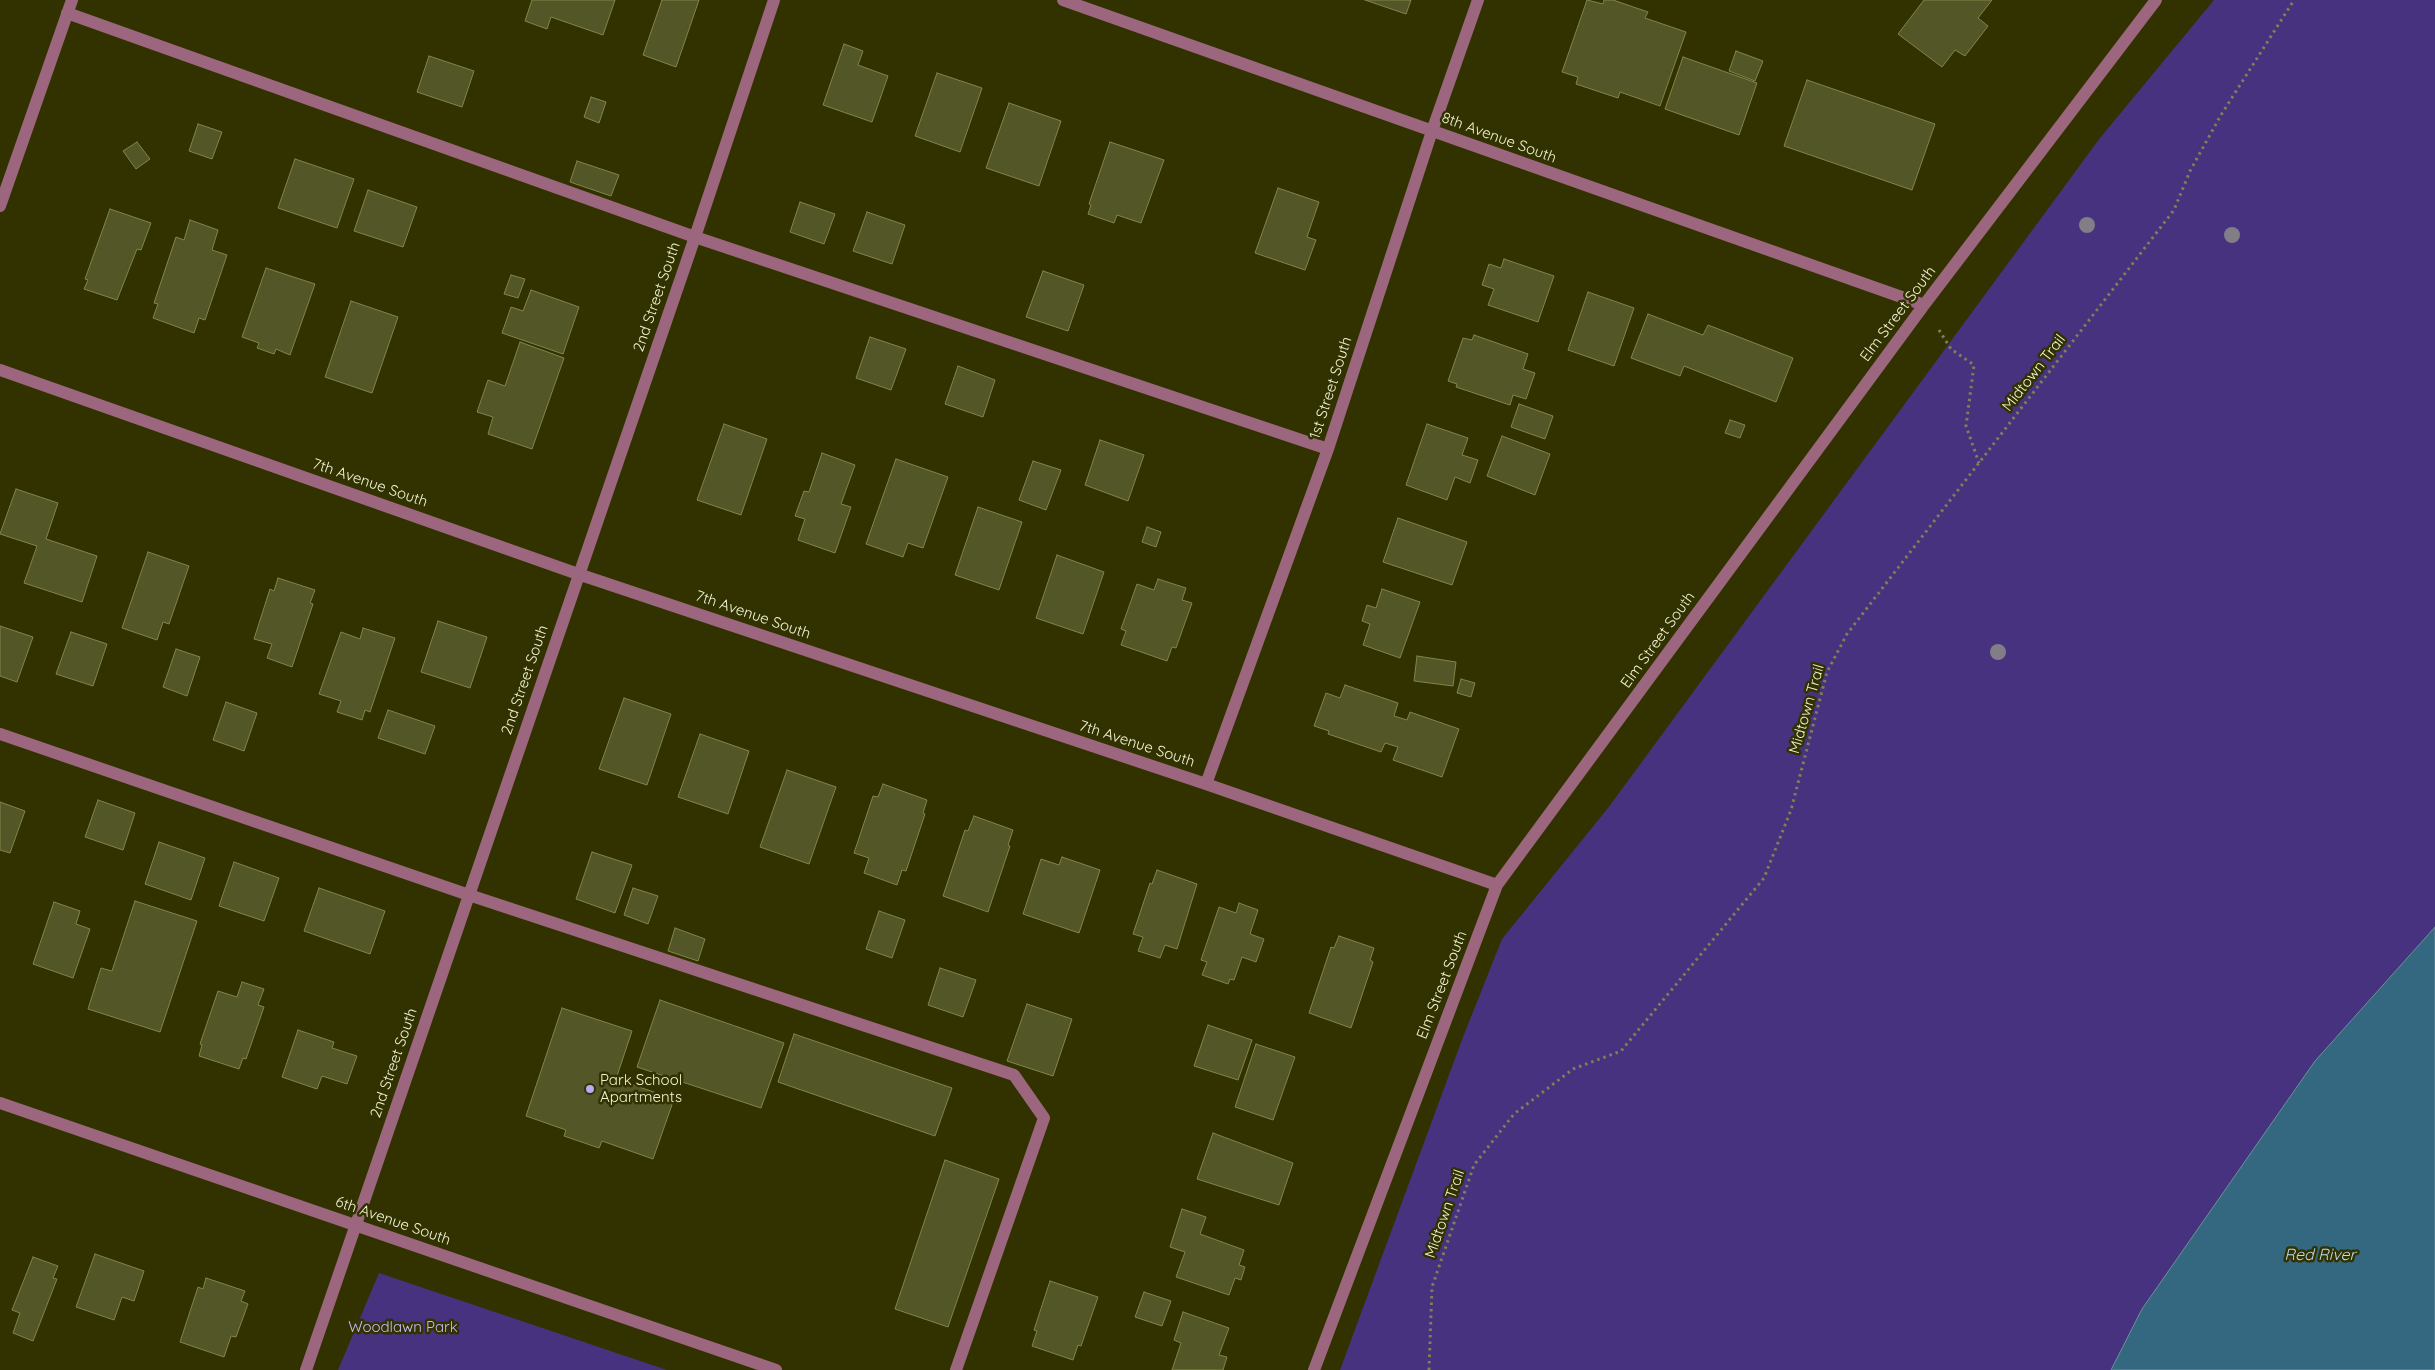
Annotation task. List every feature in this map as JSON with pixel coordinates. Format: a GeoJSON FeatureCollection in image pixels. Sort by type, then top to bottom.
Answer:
{"type":"FeatureCollection","features":[{"type":"Feature","properties":{"kind":"street"},"geometry":{"type":"LineString","coordinates":[[0,206],[72,0]]}},
{"type":"Feature","properties":{"kind":"street","name":"2nd Street South"},"geometry":{"type":"LineString","coordinates":[[306,1370],[695,237],[774,0]]}},
{"type":"Feature","properties":{"kind":"street","name":"8th Avenue South"},"geometry":{"type":"LineString","coordinates":[[1063,0],[1924,305]]}},
{"type":"Feature","properties":{"kind":"street","name":"1st Street South"},"geometry":{"type":"LineString","coordinates":[[1206,784],[1328,449],[1432,131],[1478,0]]}},
{"type":"Feature","properties":{"kind":"street","name":"Elm Street South"},"geometry":{"type":"LineString","coordinates":[[1314,1370],[1497,885],[1924,305],[2156,0]]}},
{"type":"Feature","properties":{"kind":"street"},"geometry":{"type":"LineString","coordinates":[[67,13],[695,237],[1328,449]]}},
{"type":"Feature","properties":{"kind":"street","name":"7th Avenue South"},"geometry":{"type":"LineString","coordinates":[[0,370],[578,574],[1206,784],[1497,885]]}},
{"type":"Feature","properties":{"kind":"street"},"geometry":{"type":"LineString","coordinates":[[0,734],[469,895],[1014,1075],[1044,1118],[956,1370]]}},
{"type":"Feature","properties":{"kind":"street","name":"6th Avenue South"},"geometry":{"type":"LineString","coordinates":[[0,1103],[776,1370]]}},
{"type":"Feature","properties":{"kind":"path","name":"Midtown Trail"},"geometry":{"type":"LineString","coordinates":[[1429,1370],[1432,1287],[1474,1166],[1514,1114],[1574,1069],[1621,1051],[1764,878],[1791,810],[1827,672],[1848,634],[2174,210],[2190,171],[2221,115],[2294,0]]}},
{"type":"Feature","properties":{"kind":"path"},"geometry":{"type":"LineString","coordinates":[[1924,305],[1951,349],[1974,365],[1966,426],[1979,463]]}},
{"type":"Feature","properties":{"kind":"green space"},"geometry":{"type":"Polygon","coordinates":[[[2214,0],[2435,0],[2435,927],[2315,1061],[2142,1309],[2111,1370],[1340,1370],[1463,1037],[1502,939],[1608,808],[2100,138],[2214,0]]]}},
{"type":"Feature","properties":{"kind":"green space","name":"Woodlawn Park"},"geometry":{"type":"Polygon","coordinates":[[[379,1273],[667,1370],[338,1370],[379,1273]]]}},
{"type":"Feature","properties":{"kind":"water","name":"Red River"},"geometry":{"type":"Polygon","coordinates":[[[2435,927],[2435,1370],[2111,1370],[2142,1309],[2315,1061],[2435,927]]]}},
{"type":"Feature","properties":{"kind":"building"},"geometry":{"type":"Polygon","coordinates":[[[532,0],[615,0],[603,35],[551,17],[547,29],[525,21],[532,0]]]}},
{"type":"Feature","properties":{"kind":"building"},"geometry":{"type":"Polygon","coordinates":[[[662,0],[699,0],[676,67],[643,55],[662,0]]]}},
{"type":"Feature","properties":{"kind":"building"},"geometry":{"type":"Polygon","coordinates":[[[1365,0],[1411,0],[1406,14],[1365,0]]]}},
{"type":"Feature","properties":{"kind":"building"},"geometry":{"type":"Polygon","coordinates":[[[1587,0],[1603,4],[1604,0],[1613,0],[1648,12],[1645,18],[1686,32],[1660,106],[1620,92],[1618,98],[1576,84],[1578,77],[1562,72],[1587,0]]]}},
{"type":"Feature","properties":{"kind":"building"},"geometry":{"type":"Polygon","coordinates":[[[1924,0],[1992,0],[1978,18],[1988,26],[1965,56],[1955,50],[1942,67],[1898,34],[1924,0]]]}},
{"type":"Feature","properties":{"kind":"building"},"geometry":{"type":"Polygon","coordinates":[[[844,44],[863,51],[858,65],[888,76],[872,122],[823,105],[844,44]]]}},
{"type":"Feature","properties":{"kind":"building"},"geometry":{"type":"Polygon","coordinates":[[[1736,51],[1763,61],[1755,81],[1729,71],[1736,51]]]}},
{"type":"Feature","properties":{"kind":"building"},"geometry":{"type":"Polygon","coordinates":[[[429,56],[474,71],[462,107],[417,92],[429,56]]]}},
{"type":"Feature","properties":{"kind":"building"},"geometry":{"type":"Polygon","coordinates":[[[1683,57],[1757,83],[1739,135],[1665,109],[1683,57]]]}},
{"type":"Feature","properties":{"kind":"building"},"geometry":{"type":"Polygon","coordinates":[[[937,73],[982,88],[960,152],[915,136],[937,73]]]}},
{"type":"Feature","properties":{"kind":"building"},"geometry":{"type":"Polygon","coordinates":[[[1807,80],[1935,124],[1912,190],[1784,146],[1807,80]]]}},
{"type":"Feature","properties":{"kind":"building"},"geometry":{"type":"Polygon","coordinates":[[[591,97],[606,102],[599,123],[584,117],[591,97]]]}},
{"type":"Feature","properties":{"kind":"building"},"geometry":{"type":"Polygon","coordinates":[[[1009,103],[1061,121],[1039,186],[986,168],[1009,103]]]}},
{"type":"Feature","properties":{"kind":"building"},"geometry":{"type":"Polygon","coordinates":[[[198,124],[222,132],[212,159],[189,151],[198,124]]]}},
{"type":"Feature","properties":{"kind":"building"},"geometry":{"type":"Polygon","coordinates":[[[137,142],[150,159],[136,169],[123,151],[137,142]]]}},
{"type":"Feature","properties":{"kind":"building"},"geometry":{"type":"Polygon","coordinates":[[[1110,142],[1164,160],[1141,223],[1117,215],[1114,223],[1088,214],[1091,205],[1089,204],[1110,142]]]}},
{"type":"Feature","properties":{"kind":"building"},"geometry":{"type":"Polygon","coordinates":[[[295,159],[354,179],[337,228],[278,208],[295,159]]]}},
{"type":"Feature","properties":{"kind":"building"},"geometry":{"type":"Polygon","coordinates":[[[577,161],[619,175],[611,196],[570,182],[577,161]]]}},
{"type":"Feature","properties":{"kind":"building"},"geometry":{"type":"Polygon","coordinates":[[[1278,188],[1319,202],[1307,237],[1316,240],[1305,270],[1255,253],[1278,188]]]}},
{"type":"Feature","properties":{"kind":"building"},"geometry":{"type":"Polygon","coordinates":[[[368,190],[417,207],[403,247],[354,231],[368,190]]]}},
{"type":"Feature","properties":{"kind":"building"},"geometry":{"type":"Polygon","coordinates":[[[800,202],[835,214],[824,244],[790,232],[800,202]]]}},
{"type":"Feature","properties":{"kind":"building"},"geometry":{"type":"Polygon","coordinates":[[[110,209],[151,223],[141,250],[137,249],[117,300],[84,289],[88,280],[85,279],[110,209]]]}},
{"type":"Feature","properties":{"kind":"building"},"geometry":{"type":"Polygon","coordinates":[[[867,212],[905,225],[892,264],[853,251],[867,212]]]}},
{"type":"Feature","properties":{"kind":"building"},"geometry":{"type":"Polygon","coordinates":[[[190,220],[218,230],[212,250],[227,255],[205,320],[199,318],[194,333],[153,318],[158,304],[154,303],[176,237],[184,240],[190,220]]]}},
{"type":"Feature","properties":{"kind":"building"},"geometry":{"type":"Polygon","coordinates":[[[1504,259],[1554,276],[1538,322],[1488,305],[1494,289],[1482,285],[1489,264],[1501,268],[1504,259]]]}},
{"type":"Feature","properties":{"kind":"building"},"geometry":{"type":"Polygon","coordinates":[[[266,268],[315,284],[290,355],[276,349],[274,354],[257,348],[259,343],[242,337],[266,268]]]}},
{"type":"Feature","properties":{"kind":"building"},"geometry":{"type":"Polygon","coordinates":[[[1043,271],[1084,285],[1068,331],[1026,317],[1043,271]]]}},
{"type":"Feature","properties":{"kind":"building"},"geometry":{"type":"Polygon","coordinates":[[[511,275],[525,279],[518,298],[504,294],[511,275]]]}},
{"type":"Feature","properties":{"kind":"building"},"geometry":{"type":"Polygon","coordinates":[[[531,290],[579,307],[563,354],[502,333],[511,307],[523,311],[531,290]]]}},
{"type":"Feature","properties":{"kind":"building"},"geometry":{"type":"Polygon","coordinates":[[[1588,292],[1634,308],[1614,366],[1568,350],[1588,292]]]}},
{"type":"Feature","properties":{"kind":"building"},"geometry":{"type":"Polygon","coordinates":[[[351,301],[398,317],[372,393],[325,377],[351,301]]]}},
{"type":"Feature","properties":{"kind":"building"},"geometry":{"type":"Polygon","coordinates":[[[1648,314],[1703,335],[1708,325],[1793,358],[1776,402],[1684,366],[1680,376],[1631,358],[1648,314]]]}},
{"type":"Feature","properties":{"kind":"building"},"geometry":{"type":"Polygon","coordinates":[[[1474,335],[1528,354],[1523,369],[1535,373],[1526,399],[1513,395],[1510,405],[1456,387],[1457,384],[1448,381],[1463,338],[1472,340],[1474,335]]]}},
{"type":"Feature","properties":{"kind":"building"},"geometry":{"type":"Polygon","coordinates":[[[870,337],[906,349],[891,390],[856,378],[870,337]]]}},
{"type":"Feature","properties":{"kind":"building"},"geometry":{"type":"Polygon","coordinates":[[[520,342],[564,358],[532,449],[488,434],[493,417],[477,412],[488,380],[505,386],[520,342]]]}},
{"type":"Feature","properties":{"kind":"building"},"geometry":{"type":"Polygon","coordinates":[[[958,366],[995,380],[983,417],[945,404],[958,366]]]}},
{"type":"Feature","properties":{"kind":"building"},"geometry":{"type":"Polygon","coordinates":[[[1519,404],[1553,416],[1545,439],[1511,427],[1519,404]]]}},
{"type":"Feature","properties":{"kind":"building"},"geometry":{"type":"Polygon","coordinates":[[[1730,420],[1745,425],[1740,438],[1725,433],[1730,420]]]}},
{"type":"Feature","properties":{"kind":"building"},"geometry":{"type":"Polygon","coordinates":[[[724,424],[767,439],[741,515],[697,500],[724,424]]]}},
{"type":"Feature","properties":{"kind":"building"},"geometry":{"type":"Polygon","coordinates":[[[1427,424],[1468,438],[1462,455],[1478,460],[1470,483],[1455,477],[1447,500],[1406,485],[1427,424]]]}},
{"type":"Feature","properties":{"kind":"building"},"geometry":{"type":"Polygon","coordinates":[[[1502,436],[1550,454],[1535,495],[1487,476],[1502,436]]]}},
{"type":"Feature","properties":{"kind":"building"},"geometry":{"type":"Polygon","coordinates":[[[1100,440],[1144,455],[1128,501],[1085,485],[1100,440]]]}},
{"type":"Feature","properties":{"kind":"building"},"geometry":{"type":"Polygon","coordinates":[[[822,453],[855,465],[841,504],[851,507],[835,553],[798,540],[805,519],[795,516],[804,491],[809,492],[822,453]]]}},
{"type":"Feature","properties":{"kind":"building"},"geometry":{"type":"Polygon","coordinates":[[[896,459],[948,477],[923,548],[908,543],[903,557],[866,544],[896,459]]]}},
{"type":"Feature","properties":{"kind":"building"},"geometry":{"type":"Polygon","coordinates":[[[1033,461],[1061,470],[1046,510],[1019,500],[1033,461]]]}},
{"type":"Feature","properties":{"kind":"building"},"geometry":{"type":"Polygon","coordinates":[[[16,489],[58,503],[46,539],[97,556],[82,602],[24,583],[37,546],[0,534],[16,489]]]}},
{"type":"Feature","properties":{"kind":"building"},"geometry":{"type":"Polygon","coordinates":[[[978,507],[1022,522],[999,590],[955,575],[978,507]]]}},
{"type":"Feature","properties":{"kind":"building"},"geometry":{"type":"Polygon","coordinates":[[[1398,518],[1467,542],[1452,585],[1383,562],[1398,518]]]}},
{"type":"Feature","properties":{"kind":"building"},"geometry":{"type":"Polygon","coordinates":[[[1147,527],[1161,532],[1156,547],[1142,542],[1147,527]]]}},
{"type":"Feature","properties":{"kind":"building"},"geometry":{"type":"Polygon","coordinates":[[[148,552],[189,566],[169,624],[163,622],[157,640],[122,628],[148,552]]]}},
{"type":"Feature","properties":{"kind":"building"},"geometry":{"type":"Polygon","coordinates":[[[1057,555],[1104,572],[1083,634],[1036,618],[1057,555]]]}},
{"type":"Feature","properties":{"kind":"building"},"geometry":{"type":"Polygon","coordinates":[[[278,578],[315,590],[310,603],[313,604],[292,667],[267,658],[272,644],[254,639],[270,589],[274,591],[278,578]]]}},
{"type":"Feature","properties":{"kind":"building"},"geometry":{"type":"Polygon","coordinates":[[[1158,579],[1186,588],[1182,600],[1192,603],[1176,648],[1172,647],[1167,661],[1121,645],[1126,631],[1121,629],[1137,584],[1154,590],[1158,579]]]}},
{"type":"Feature","properties":{"kind":"building"},"geometry":{"type":"Polygon","coordinates":[[[1382,589],[1420,602],[1400,658],[1363,645],[1370,624],[1362,621],[1367,605],[1376,608],[1382,589]]]}},
{"type":"Feature","properties":{"kind":"building"},"geometry":{"type":"Polygon","coordinates":[[[438,621],[487,637],[470,688],[421,672],[438,621]]]}},
{"type":"Feature","properties":{"kind":"building"},"geometry":{"type":"Polygon","coordinates":[[[0,626],[33,637],[17,682],[0,676],[0,626]]]}},
{"type":"Feature","properties":{"kind":"building"},"geometry":{"type":"Polygon","coordinates":[[[363,628],[395,638],[370,712],[365,710],[362,720],[337,712],[341,701],[319,694],[341,632],[360,639],[363,628]]]}},
{"type":"Feature","properties":{"kind":"building"},"geometry":{"type":"Polygon","coordinates":[[[71,632],[107,644],[93,686],[56,674],[71,632]]]}},
{"type":"Feature","properties":{"kind":"building"},"geometry":{"type":"Polygon","coordinates":[[[176,649],[200,657],[187,696],[163,687],[176,649]]]}},
{"type":"Feature","properties":{"kind":"building"},"geometry":{"type":"Polygon","coordinates":[[[1417,656],[1456,662],[1453,686],[1414,681],[1417,656]]]}},
{"type":"Feature","properties":{"kind":"building"},"geometry":{"type":"Polygon","coordinates":[[[1461,679],[1475,683],[1471,697],[1457,693],[1461,679]]]}},
{"type":"Feature","properties":{"kind":"building"},"geometry":{"type":"Polygon","coordinates":[[[1345,685],[1398,703],[1394,716],[1407,720],[1410,712],[1459,729],[1442,777],[1393,760],[1398,747],[1385,743],[1381,752],[1328,734],[1329,731],[1314,726],[1326,693],[1340,698],[1345,685]]]}},
{"type":"Feature","properties":{"kind":"building"},"geometry":{"type":"Polygon","coordinates":[[[624,698],[671,714],[647,785],[599,769],[624,698]]]}},
{"type":"Feature","properties":{"kind":"building"},"geometry":{"type":"Polygon","coordinates":[[[226,702],[257,713],[244,751],[213,740],[226,702]]]}},
{"type":"Feature","properties":{"kind":"building"},"geometry":{"type":"Polygon","coordinates":[[[388,710],[435,726],[425,754],[378,738],[388,710]]]}},
{"type":"Feature","properties":{"kind":"building"},"geometry":{"type":"Polygon","coordinates":[[[700,734],[749,751],[728,814],[678,797],[700,734]]]}},
{"type":"Feature","properties":{"kind":"building"},"geometry":{"type":"Polygon","coordinates":[[[787,770],[836,787],[809,864],[760,847],[787,770]]]}},
{"type":"Feature","properties":{"kind":"building"},"geometry":{"type":"Polygon","coordinates":[[[883,784],[927,800],[923,813],[925,814],[906,871],[902,870],[897,885],[864,873],[869,858],[854,853],[873,796],[878,797],[883,784]]]}},
{"type":"Feature","properties":{"kind":"building"},"geometry":{"type":"Polygon","coordinates":[[[98,800],[135,813],[123,850],[85,837],[98,800]]]}},
{"type":"Feature","properties":{"kind":"building"},"geometry":{"type":"Polygon","coordinates":[[[0,802],[25,811],[10,853],[0,850],[0,802]]]}},
{"type":"Feature","properties":{"kind":"building"},"geometry":{"type":"Polygon","coordinates":[[[974,816],[1013,830],[1008,845],[1010,846],[988,912],[943,896],[965,830],[968,831],[974,816]]]}},
{"type":"Feature","properties":{"kind":"building"},"geometry":{"type":"Polygon","coordinates":[[[159,842],[205,858],[191,900],[145,884],[159,842]]]}},
{"type":"Feature","properties":{"kind":"building"},"geometry":{"type":"Polygon","coordinates":[[[592,852],[632,865],[615,913],[576,899],[592,852]]]}},
{"type":"Feature","properties":{"kind":"building"},"geometry":{"type":"Polygon","coordinates":[[[1062,857],[1100,870],[1079,933],[1023,914],[1041,859],[1059,865],[1062,857]]]}},
{"type":"Feature","properties":{"kind":"building"},"geometry":{"type":"Polygon","coordinates":[[[234,862],[279,878],[264,921],[219,906],[234,862]]]}},
{"type":"Feature","properties":{"kind":"building"},"geometry":{"type":"Polygon","coordinates":[[[1157,870],[1197,884],[1177,949],[1165,945],[1160,958],[1138,951],[1143,937],[1133,934],[1150,883],[1152,884],[1157,870]]]}},
{"type":"Feature","properties":{"kind":"building"},"geometry":{"type":"Polygon","coordinates":[[[319,888],[385,911],[370,954],[304,931],[319,888]]]}},
{"type":"Feature","properties":{"kind":"building"},"geometry":{"type":"Polygon","coordinates":[[[633,888],[658,896],[648,924],[624,915],[633,888]]]}},
{"type":"Feature","properties":{"kind":"building"},"geometry":{"type":"Polygon","coordinates":[[[135,901],[197,921],[160,1032],[88,1009],[101,968],[112,971],[135,901]]]}},
{"type":"Feature","properties":{"kind":"building"},"geometry":{"type":"Polygon","coordinates":[[[54,902],[80,911],[76,924],[90,929],[73,978],[33,964],[54,902]]]}},
{"type":"Feature","properties":{"kind":"building"},"geometry":{"type":"Polygon","coordinates":[[[1239,903],[1258,910],[1250,934],[1264,939],[1256,962],[1242,957],[1234,980],[1230,979],[1228,984],[1202,975],[1207,962],[1201,960],[1219,907],[1236,913],[1239,903]]]}},
{"type":"Feature","properties":{"kind":"building"},"geometry":{"type":"Polygon","coordinates":[[[879,911],[905,920],[892,958],[866,949],[879,911]]]}},
{"type":"Feature","properties":{"kind":"building"},"geometry":{"type":"Polygon","coordinates":[[[675,928],[705,939],[698,961],[668,951],[675,928]]]}},
{"type":"Feature","properties":{"kind":"building"},"geometry":{"type":"Polygon","coordinates":[[[1339,936],[1374,948],[1370,960],[1373,962],[1351,1028],[1309,1013],[1331,947],[1334,948],[1339,936]]]}},
{"type":"Feature","properties":{"kind":"building"},"geometry":{"type":"Polygon","coordinates":[[[940,968],[976,980],[963,1017],[928,1005],[940,968]]]}},
{"type":"Feature","properties":{"kind":"building"},"geometry":{"type":"Polygon","coordinates":[[[242,982],[264,989],[258,1005],[264,1007],[246,1059],[243,1058],[239,1069],[199,1056],[202,1045],[200,1044],[218,991],[237,997],[242,982]]]}},
{"type":"Feature","properties":{"kind":"building"},"geometry":{"type":"Polygon","coordinates":[[[660,1000],[784,1043],[761,1108],[637,1067],[660,1000]]]}},
{"type":"Feature","properties":{"kind":"building"},"geometry":{"type":"Polygon","coordinates":[[[1027,1004],[1072,1019],[1053,1076],[1007,1061],[1027,1004]]]}},
{"type":"Feature","properties":{"kind":"building","name":"Park School Apartments"},"geometry":{"type":"Polygon","coordinates":[[[562,1008],[632,1031],[616,1079],[674,1099],[653,1159],[602,1141],[599,1148],[564,1136],[566,1130],[526,1116],[562,1008]]]}},
{"type":"Feature","properties":{"kind":"building"},"geometry":{"type":"Polygon","coordinates":[[[1208,1025],[1252,1040],[1238,1080],[1194,1066],[1208,1025]]]}},
{"type":"Feature","properties":{"kind":"building"},"geometry":{"type":"Polygon","coordinates":[[[298,1030],[334,1042],[332,1048],[357,1056],[347,1084],[322,1076],[317,1089],[282,1077],[298,1030]]]}},
{"type":"Feature","properties":{"kind":"building"},"geometry":{"type":"Polygon","coordinates":[[[794,1034],[952,1088],[935,1136],[778,1082],[794,1034]]]}},
{"type":"Feature","properties":{"kind":"building"},"geometry":{"type":"Polygon","coordinates":[[[1256,1044],[1295,1057],[1273,1120],[1235,1107],[1256,1044]]]}},
{"type":"Feature","properties":{"kind":"building"},"geometry":{"type":"Polygon","coordinates":[[[1213,1133],[1293,1163],[1279,1205],[1197,1179],[1213,1133]]]}},
{"type":"Feature","properties":{"kind":"building"},"geometry":{"type":"Polygon","coordinates":[[[945,1160],[999,1179],[948,1327],[895,1309],[945,1160]]]}},
{"type":"Feature","properties":{"kind":"building"},"geometry":{"type":"Polygon","coordinates":[[[1182,1209],[1206,1217],[1200,1234],[1244,1250],[1239,1265],[1245,1267],[1241,1280],[1235,1278],[1229,1295],[1176,1277],[1185,1252],[1170,1247],[1182,1209]]]}},
{"type":"Feature","properties":{"kind":"building"},"geometry":{"type":"Polygon","coordinates":[[[95,1254],[144,1271],[134,1301],[122,1297],[114,1320],[76,1307],[95,1254]]]}},
{"type":"Feature","properties":{"kind":"building"},"geometry":{"type":"Polygon","coordinates":[[[33,1257],[58,1266],[53,1278],[57,1279],[33,1341],[13,1333],[20,1313],[12,1310],[33,1257]]]}},
{"type":"Feature","properties":{"kind":"building"},"geometry":{"type":"Polygon","coordinates":[[[206,1278],[245,1291],[241,1301],[248,1304],[236,1337],[231,1336],[224,1357],[180,1342],[198,1287],[203,1289],[206,1278]]]}},
{"type":"Feature","properties":{"kind":"building"},"geometry":{"type":"Polygon","coordinates":[[[1050,1281],[1098,1297],[1081,1346],[1078,1345],[1073,1360],[1032,1346],[1037,1331],[1034,1330],[1050,1281]]]}},
{"type":"Feature","properties":{"kind":"building"},"geometry":{"type":"Polygon","coordinates":[[[1144,1292],[1171,1301],[1162,1326],[1135,1317],[1144,1292]]]}},
{"type":"Feature","properties":{"kind":"building"},"geometry":{"type":"Polygon","coordinates":[[[1183,1312],[1229,1328],[1219,1355],[1227,1357],[1223,1370],[1172,1370],[1181,1343],[1174,1340],[1183,1312]]]}},
{"type":"Feature","properties":{"kind":"place","name":"Park School Apartments"},"geometry":{"type":"Point","coordinates":[590,1089]}}]}
